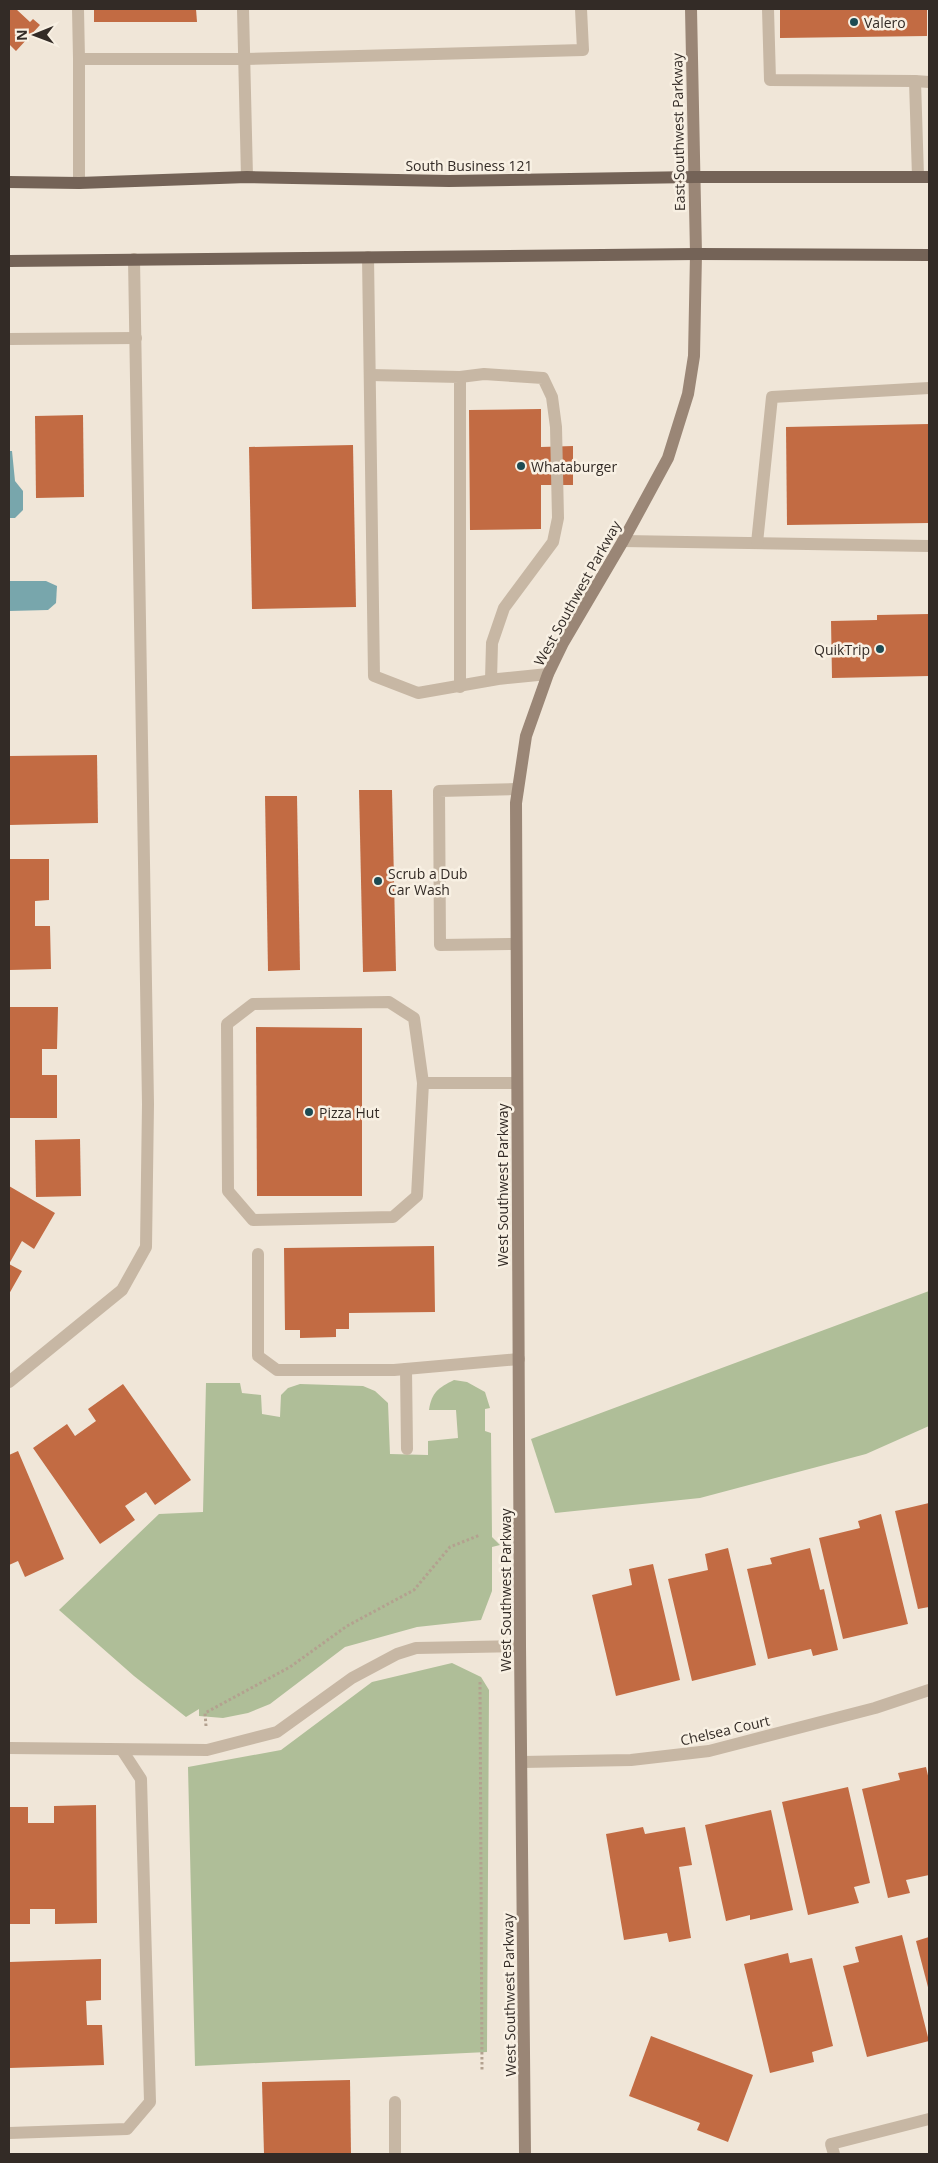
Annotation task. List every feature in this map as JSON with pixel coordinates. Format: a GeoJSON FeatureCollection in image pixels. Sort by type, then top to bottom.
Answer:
{"type":"FeatureCollection","features":[{"type":"Feature","properties":{"kind":"main road","name":"South Business 121"},"geometry":{"type":"LineString","coordinates":[[9,182],[79,183],[247,177],[449,181],[694,177],[924,177]]}},
{"type":"Feature","properties":{"kind":"main road"},"geometry":{"type":"LineString","coordinates":[[9,261],[696,254],[929,255]]}},
{"type":"Feature","properties":{"kind":"street"},"geometry":{"type":"LineString","coordinates":[[78,9],[79,183]]}},
{"type":"Feature","properties":{"kind":"street"},"geometry":{"type":"LineString","coordinates":[[243,9],[247,177]]}},
{"type":"Feature","properties":{"kind":"street"},"geometry":{"type":"LineString","coordinates":[[79,59],[244,59],[583,50],[581,9]]}},
{"type":"Feature","properties":{"kind":"street","name":"East Southwest Parkway"},"geometry":{"type":"LineString","coordinates":[[691,9],[696,254]]}},
{"type":"Feature","properties":{"kind":"street"},"geometry":{"type":"LineString","coordinates":[[768,9],[770,80],[929,82]]}},
{"type":"Feature","properties":{"kind":"street"},"geometry":{"type":"LineString","coordinates":[[915,81],[924,177]]}},
{"type":"Feature","properties":{"kind":"street","name":"West Southwest Parkway"},"geometry":{"type":"LineString","coordinates":[[525,2154],[516,944],[518,789],[526,736],[548,674],[563,643],[623,541],[668,458],[688,394],[694,356],[696,254]]}},
{"type":"Feature","properties":{"kind":"street"},"geometry":{"type":"LineString","coordinates":[[368,257],[374,676],[418,693],[491,680],[548,674]]}},
{"type":"Feature","properties":{"kind":"street"},"geometry":{"type":"LineString","coordinates":[[9,1382],[122,1290],[146,1247],[148,1104],[134,259]]}},
{"type":"Feature","properties":{"kind":"street"},"geometry":{"type":"LineString","coordinates":[[9,339],[136,338]]}},
{"type":"Feature","properties":{"kind":"street"},"geometry":{"type":"LineString","coordinates":[[370,375],[460,377],[484,374],[543,378],[552,397],[556,427],[558,518],[553,542],[504,608],[492,643],[491,680]]}},
{"type":"Feature","properties":{"kind":"street"},"geometry":{"type":"LineString","coordinates":[[460,377],[460,686]]}},
{"type":"Feature","properties":{"kind":"street"},"geometry":{"type":"LineString","coordinates":[[757,543],[772,397],[929,388]]}},
{"type":"Feature","properties":{"kind":"street"},"geometry":{"type":"LineString","coordinates":[[623,541],[929,546]]}},
{"type":"Feature","properties":{"kind":"street"},"geometry":{"type":"LineString","coordinates":[[516,944],[440,945],[440,790],[518,789]]}},
{"type":"Feature","properties":{"kind":"street"},"geometry":{"type":"LineString","coordinates":[[389,1002],[414,1018],[423,1083],[417,1196],[393,1217],[253,1220],[228,1191],[227,1024],[253,1004],[389,1002]]}},
{"type":"Feature","properties":{"kind":"street"},"geometry":{"type":"LineString","coordinates":[[423,1083],[517,1083]]}},
{"type":"Feature","properties":{"kind":"street"},"geometry":{"type":"LineString","coordinates":[[258,1254],[258,1356],[277,1370],[406,1369],[519,1359]]}},
{"type":"Feature","properties":{"kind":"street"},"geometry":{"type":"LineString","coordinates":[[406,1369],[407,1449]]}},
{"type":"Feature","properties":{"kind":"street"},"geometry":{"type":"LineString","coordinates":[[9,1748],[207,1750],[277,1732],[352,1678],[397,1654],[416,1648],[520,1646]]}},
{"type":"Feature","properties":{"kind":"street","name":"Chelsea Court"},"geometry":{"type":"LineString","coordinates":[[522,1762],[632,1760],[709,1751],[875,1708],[929,1690]]}},
{"type":"Feature","properties":{"kind":"street"},"geometry":{"type":"LineString","coordinates":[[9,2133],[127,2129],[150,2102],[141,1779],[122,1750]]}},
{"type":"Feature","properties":{"kind":"street"},"geometry":{"type":"LineString","coordinates":[[395,2102],[395,2154]]}},
{"type":"Feature","properties":{"kind":"street"},"geometry":{"type":"LineString","coordinates":[[834,2154],[831,2144],[929,2119]]}},
{"type":"Feature","properties":{"kind":"path"},"geometry":{"type":"LineString","coordinates":[[205,1713],[290,1668],[347,1626],[414,1590],[450,1547],[480,1536]]}},
{"type":"Feature","properties":{"kind":"path"},"geometry":{"type":"LineString","coordinates":[[480,1682],[482,2070]]}},
{"type":"Feature","properties":{"kind":"green space"},"geometry":{"type":"Polygon","coordinates":[[[929,1291],[929,1426],[866,1454],[700,1498],[555,1513],[531,1439],[929,1291]]]}},
{"type":"Feature","properties":{"kind":"green space"},"geometry":{"type":"Polygon","coordinates":[[[454,1380],[467,1382],[485,1392],[490,1408],[485,1409],[485,1431],[491,1433],[492,1537],[500,1545],[492,1547],[492,1591],[481,1620],[417,1627],[345,1647],[270,1704],[248,1713],[223,1718],[199,1716],[199,1709],[186,1717],[134,1676],[59,1610],[159,1514],[203,1512],[206,1383],[240,1383],[242,1393],[261,1395],[262,1414],[280,1417],[281,1395],[288,1388],[300,1384],[363,1386],[375,1391],[388,1403],[390,1454],[428,1455],[428,1441],[458,1438],[456,1410],[429,1410],[432,1399],[437,1391],[454,1380]]]}},
{"type":"Feature","properties":{"kind":"green space"},"geometry":{"type":"Polygon","coordinates":[[[452,1663],[481,1677],[489,1690],[487,2052],[195,2066],[188,1767],[281,1750],[372,1682],[452,1663]]]}},
{"type":"Feature","properties":{"kind":"water"},"geometry":{"type":"Polygon","coordinates":[[[9,451],[12,451],[15,481],[23,491],[23,510],[15,518],[9,518],[9,451]]]}},
{"type":"Feature","properties":{"kind":"water"},"geometry":{"type":"Polygon","coordinates":[[[9,581],[46,581],[57,586],[56,603],[48,610],[9,611],[9,581]]]}},
{"type":"Feature","properties":{"kind":"building"},"geometry":{"type":"Polygon","coordinates":[[[9,9],[16,9],[30,22],[33,19],[40,25],[16,51],[9,44],[9,9]]]}},
{"type":"Feature","properties":{"kind":"building"},"geometry":{"type":"Polygon","coordinates":[[[94,9],[196,9],[197,22],[94,22],[94,9]]]}},
{"type":"Feature","properties":{"kind":"building","name":"Valero"},"geometry":{"type":"Polygon","coordinates":[[[780,9],[927,9],[927,36],[780,38],[780,9]]]}},
{"type":"Feature","properties":{"kind":"building","name":"Whataburger"},"geometry":{"type":"Polygon","coordinates":[[[541,409],[541,447],[573,446],[573,485],[541,485],[541,529],[470,530],[469,410],[541,409]]]}},
{"type":"Feature","properties":{"kind":"building"},"geometry":{"type":"Polygon","coordinates":[[[83,415],[84,497],[36,498],[35,416],[83,415]]]}},
{"type":"Feature","properties":{"kind":"building"},"geometry":{"type":"Polygon","coordinates":[[[929,424],[929,523],[787,525],[786,427],[929,424]]]}},
{"type":"Feature","properties":{"kind":"building"},"geometry":{"type":"Polygon","coordinates":[[[353,445],[356,607],[252,609],[249,447],[353,445]]]}},
{"type":"Feature","properties":{"kind":"building","name":"QuikTrip"},"geometry":{"type":"Polygon","coordinates":[[[929,614],[929,676],[832,678],[831,621],[877,620],[877,615],[929,614]]]}},
{"type":"Feature","properties":{"kind":"building"},"geometry":{"type":"Polygon","coordinates":[[[97,755],[98,823],[9,825],[9,756],[97,755]]]}},
{"type":"Feature","properties":{"kind":"building","name":"Scrub a Dub Car Wash"},"geometry":{"type":"Polygon","coordinates":[[[359,790],[392,790],[396,971],[363,972],[359,790]]]}},
{"type":"Feature","properties":{"kind":"building"},"geometry":{"type":"Polygon","coordinates":[[[265,796],[297,796],[300,970],[268,971],[265,796]]]}},
{"type":"Feature","properties":{"kind":"building"},"geometry":{"type":"Polygon","coordinates":[[[9,859],[49,859],[49,900],[35,901],[35,926],[50,926],[51,969],[9,970],[9,859]]]}},
{"type":"Feature","properties":{"kind":"building"},"geometry":{"type":"Polygon","coordinates":[[[9,1007],[58,1007],[57,1049],[42,1049],[42,1075],[57,1075],[57,1118],[9,1118],[9,1007]]]}},
{"type":"Feature","properties":{"kind":"building","name":"Pizza Hut"},"geometry":{"type":"Polygon","coordinates":[[[256,1027],[362,1028],[362,1196],[257,1196],[256,1027]]]}},
{"type":"Feature","properties":{"kind":"building"},"geometry":{"type":"Polygon","coordinates":[[[80,1139],[81,1196],[36,1197],[35,1140],[80,1139]]]}},
{"type":"Feature","properties":{"kind":"building"},"geometry":{"type":"Polygon","coordinates":[[[9,1186],[55,1213],[34,1249],[22,1241],[9,1264],[9,1186]]]}},
{"type":"Feature","properties":{"kind":"building"},"geometry":{"type":"Polygon","coordinates":[[[434,1246],[435,1312],[349,1313],[349,1329],[336,1329],[336,1337],[300,1338],[300,1330],[285,1330],[284,1248],[434,1246]]]}},
{"type":"Feature","properties":{"kind":"building"},"geometry":{"type":"Polygon","coordinates":[[[9,1264],[22,1271],[9,1294],[9,1264]]]}},
{"type":"Feature","properties":{"kind":"building"},"geometry":{"type":"Polygon","coordinates":[[[123,1384],[191,1480],[155,1505],[146,1492],[125,1506],[135,1520],[100,1544],[33,1448],[67,1424],[75,1436],[96,1421],[88,1409],[123,1384]]]}},
{"type":"Feature","properties":{"kind":"building"},"geometry":{"type":"Polygon","coordinates":[[[18,1451],[64,1559],[25,1577],[18,1561],[9,1565],[9,1455],[18,1451]]]}},
{"type":"Feature","properties":{"kind":"building"},"geometry":{"type":"Polygon","coordinates":[[[929,1503],[929,1607],[918,1609],[895,1511],[929,1503]]]}},
{"type":"Feature","properties":{"kind":"building"},"geometry":{"type":"Polygon","coordinates":[[[881,1514],[908,1624],[843,1639],[819,1538],[860,1528],[858,1521],[881,1514]]]}},
{"type":"Feature","properties":{"kind":"building"},"geometry":{"type":"Polygon","coordinates":[[[728,1548],[756,1665],[692,1681],[668,1579],[708,1570],[705,1554],[728,1548]]]}},
{"type":"Feature","properties":{"kind":"building"},"geometry":{"type":"Polygon","coordinates":[[[810,1548],[820,1590],[824,1589],[838,1650],[813,1656],[811,1649],[768,1659],[747,1569],[772,1564],[770,1558],[810,1548]]]}},
{"type":"Feature","properties":{"kind":"building"},"geometry":{"type":"Polygon","coordinates":[[[653,1564],[680,1680],[616,1696],[592,1595],[632,1585],[629,1569],[653,1564]]]}},
{"type":"Feature","properties":{"kind":"building"},"geometry":{"type":"Polygon","coordinates":[[[926,1767],[929,1780],[929,1875],[906,1880],[910,1893],[888,1898],[862,1789],[900,1780],[898,1773],[926,1767]]]}},
{"type":"Feature","properties":{"kind":"building"},"geometry":{"type":"Polygon","coordinates":[[[848,1787],[870,1883],[854,1887],[859,1903],[808,1915],[782,1802],[848,1787]]]}},
{"type":"Feature","properties":{"kind":"building"},"geometry":{"type":"Polygon","coordinates":[[[96,1805],[97,1923],[55,1924],[55,1909],[30,1909],[30,1924],[9,1924],[9,1807],[28,1807],[28,1823],[54,1823],[54,1806],[96,1805]]]}},
{"type":"Feature","properties":{"kind":"building"},"geometry":{"type":"Polygon","coordinates":[[[771,1810],[793,1910],[750,1920],[750,1915],[726,1921],[705,1825],[771,1810]]]}},
{"type":"Feature","properties":{"kind":"building"},"geometry":{"type":"Polygon","coordinates":[[[643,1827],[645,1834],[685,1827],[692,1865],[679,1867],[691,1938],[669,1942],[667,1933],[624,1940],[606,1834],[643,1827]]]}},
{"type":"Feature","properties":{"kind":"building"},"geometry":{"type":"Polygon","coordinates":[[[902,1935],[929,2041],[867,2057],[843,1966],[859,1962],[855,1947],[902,1935]]]}},
{"type":"Feature","properties":{"kind":"building"},"geometry":{"type":"Polygon","coordinates":[[[929,1937],[929,1991],[916,1941],[929,1937]]]}},
{"type":"Feature","properties":{"kind":"building"},"geometry":{"type":"Polygon","coordinates":[[[788,1953],[790,1963],[812,1958],[833,2046],[812,2052],[814,2062],[770,2073],[744,1964],[788,1953]]]}},
{"type":"Feature","properties":{"kind":"building"},"geometry":{"type":"Polygon","coordinates":[[[101,1959],[101,2000],[86,2001],[87,2025],[102,2025],[104,2065],[9,2068],[9,1962],[101,1959]]]}},
{"type":"Feature","properties":{"kind":"building"},"geometry":{"type":"Polygon","coordinates":[[[651,2036],[753,2075],[728,2142],[697,2130],[700,2123],[629,2096],[651,2036]]]}},
{"type":"Feature","properties":{"kind":"building"},"geometry":{"type":"Polygon","coordinates":[[[350,2080],[351,2154],[264,2154],[262,2082],[350,2080]]]}},
{"type":"Feature","properties":{"kind":"place","name":"Valero"},"geometry":{"type":"Point","coordinates":[854,22]}},
{"type":"Feature","properties":{"kind":"place","name":"Whataburger"},"geometry":{"type":"Point","coordinates":[521,466]}},
{"type":"Feature","properties":{"kind":"place","name":"QuikTrip"},"geometry":{"type":"Point","coordinates":[880,649]}},
{"type":"Feature","properties":{"kind":"place","name":"Scrub a Dub Car Wash"},"geometry":{"type":"Point","coordinates":[378,881]}},
{"type":"Feature","properties":{"kind":"place","name":"Pizza Hut"},"geometry":{"type":"Point","coordinates":[309,1112]}}]}
